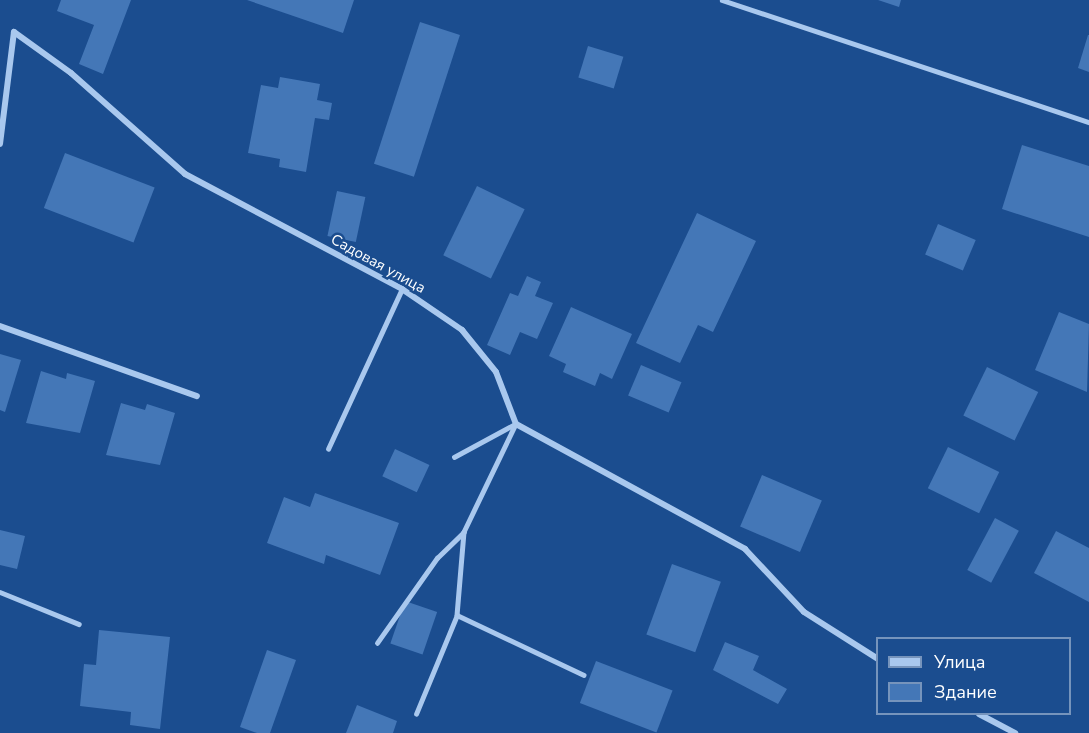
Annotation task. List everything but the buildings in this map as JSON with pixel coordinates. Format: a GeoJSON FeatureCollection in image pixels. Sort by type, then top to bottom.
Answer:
{"type":"FeatureCollection","features":[{"type":"Feature","properties":{"kind":"street","name":"Садовая улица"},"geometry":{"type":"LineString","coordinates":[[0,144],[14,32],[71,73],[185,174],[402,289],[462,330],[496,372],[516,424]]}},
{"type":"Feature","properties":{"kind":"street"},"geometry":{"type":"LineString","coordinates":[[0,326],[197,396]]}},
{"type":"Feature","properties":{"kind":"street"},"geometry":{"type":"LineString","coordinates":[[516,424],[745,549],[804,612],[876,658]]}},
{"type":"Feature","properties":{"kind":"street"},"geometry":{"type":"LineString","coordinates":[[981,715],[1015,733]]}},
{"type":"Feature","properties":{"kind":"lane"},"geometry":{"type":"LineString","coordinates":[[722,0],[1089,122]]}},
{"type":"Feature","properties":{"kind":"lane"},"geometry":{"type":"LineString","coordinates":[[328,449],[402,289]]}},
{"type":"Feature","properties":{"kind":"lane"},"geometry":{"type":"LineString","coordinates":[[454,457],[516,424]]}},
{"type":"Feature","properties":{"kind":"lane"},"geometry":{"type":"LineString","coordinates":[[377,643],[437,558],[464,532],[516,424]]}},
{"type":"Feature","properties":{"kind":"lane"},"geometry":{"type":"LineString","coordinates":[[416,714],[457,615],[464,532]]}},
{"type":"Feature","properties":{"kind":"lane"},"geometry":{"type":"LineString","coordinates":[[0,592],[80,624]]}},
{"type":"Feature","properties":{"kind":"lane"},"geometry":{"type":"LineString","coordinates":[[457,615],[584,675]]}}]}
